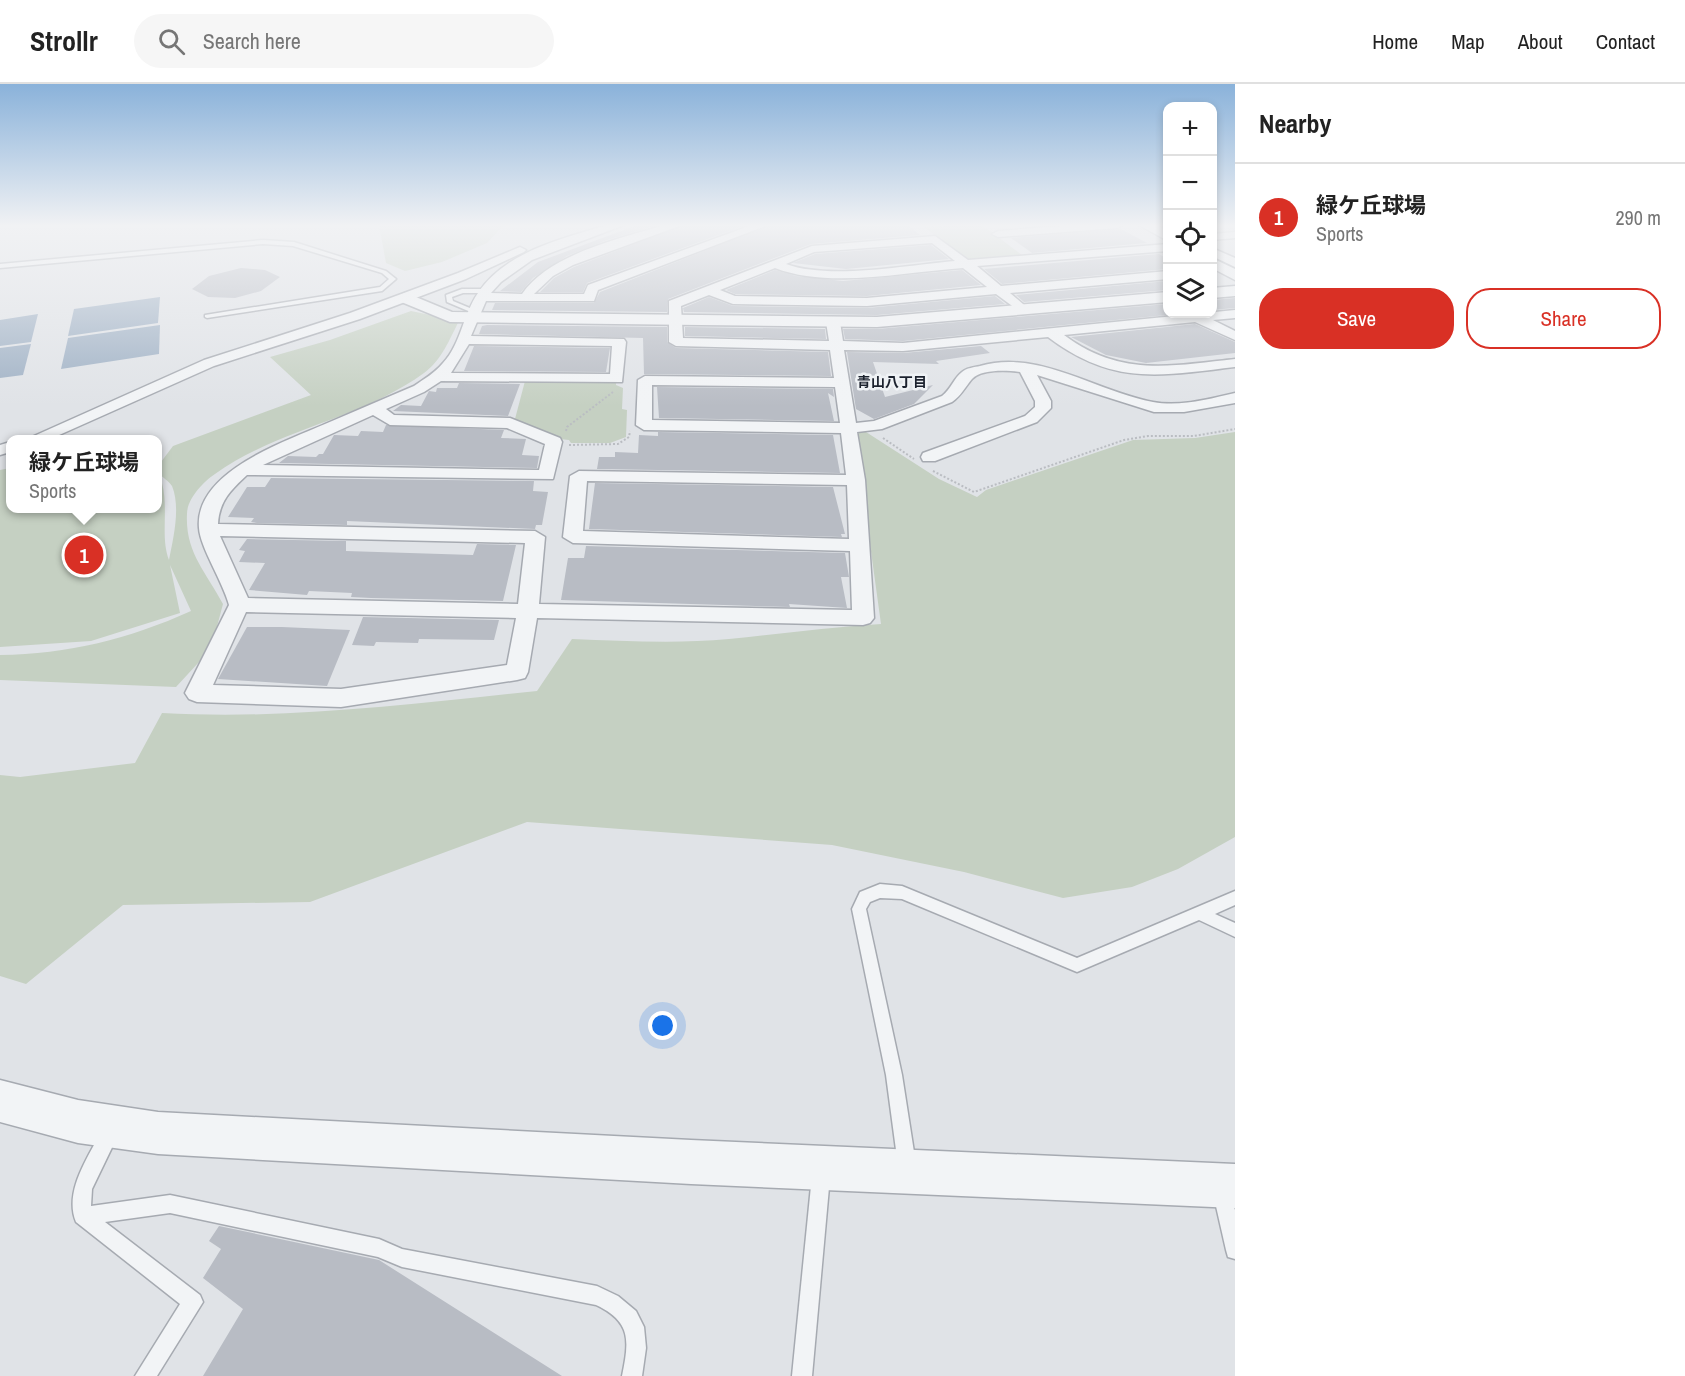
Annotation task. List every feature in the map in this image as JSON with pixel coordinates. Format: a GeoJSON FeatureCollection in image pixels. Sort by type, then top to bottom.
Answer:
{"type":"FeatureCollection","features":[{"type":"Feature","properties":{"kind":"street"},"geometry":{"type":"LineString","coordinates":[[44,435],[209,363],[438,285]]}},
{"type":"Feature","properties":{"kind":"street"},"geometry":{"type":"LineString","coordinates":[[208,530],[535,537],[528,611],[517,672],[341,698],[197,693],[228,633],[239,605],[236,592],[208,530],[209,513],[218,493],[243,470],[268,455],[375,409],[440,377],[457,358],[474,314],[484,294],[493,285]]}},
{"type":"Feature","properties":{"kind":"street"},"geometry":{"type":"LineString","coordinates":[[525,298],[535,285]]}},
{"type":"Feature","properties":{"kind":"street"},"geometry":{"type":"LineString","coordinates":[[484,294],[525,298],[589,298],[592,288],[599,285]]}},
{"type":"Feature","properties":{"kind":"street"},"geometry":{"type":"LineString","coordinates":[[721,285],[674,304],[676,342],[903,347],[1197,318],[1235,336]]}},
{"type":"Feature","properties":{"kind":"street"},"geometry":{"type":"LineString","coordinates":[[992,285],[1023,310]]}},
{"type":"Feature","properties":{"kind":"street"},"geometry":{"type":"LineString","coordinates":[[709,290],[733,300],[867,302],[1051,285]]}},
{"type":"Feature","properties":{"kind":"street"},"geometry":{"type":"LineString","coordinates":[[1217,293],[1235,291]]}},
{"type":"Feature","properties":{"kind":"street"},"geometry":{"type":"LineString","coordinates":[[405,298],[450,316],[474,314],[674,320],[877,322],[1163,297]]}},
{"type":"Feature","properties":{"kind":"street"},"geometry":{"type":"LineString","coordinates":[[1217,316],[1235,314]]}},
{"type":"Feature","properties":{"kind":"street"},"geometry":{"type":"LineString","coordinates":[[239,605],[863,618],[856,480],[833,322]]}},
{"type":"Feature","properties":{"kind":"street"},"geometry":{"type":"LineString","coordinates":[[1051,332],[1079,354],[1131,372],[1235,363]]}},
{"type":"Feature","properties":{"kind":"street"},"geometry":{"type":"LineString","coordinates":[[440,377],[617,379],[619,342],[465,340]]}},
{"type":"Feature","properties":{"kind":"street"},"geometry":{"type":"LineString","coordinates":[[842,383],[645,380],[644,424],[867,428],[947,399],[955,393],[968,374],[978,369],[998,367],[1061,376],[1155,407],[1189,408],[1235,398]]}},
{"type":"Feature","properties":{"kind":"street"},"geometry":{"type":"LineString","coordinates":[[924,462],[1039,414],[1043,401],[1027,371]]}},
{"type":"Feature","properties":{"kind":"street"},"geometry":{"type":"LineString","coordinates":[[243,470],[547,475],[554,442],[510,423],[390,420],[375,409]]}},
{"type":"Feature","properties":{"kind":"street"},"geometry":{"type":"LineString","coordinates":[[856,480],[579,476],[573,537],[859,544]]}},
{"type":"Feature","properties":{"kind":"street"},"geometry":{"type":"LineString","coordinates":[[0,1101],[42,1115],[113,1128],[169,1134],[821,1168],[1227,1186]]}},
{"type":"Feature","properties":{"kind":"lane"},"geometry":{"type":"LineString","coordinates":[[207,316],[382,289],[386,285]]}},
{"type":"Feature","properties":{"kind":"lane"},"geometry":{"type":"LineString","coordinates":[[474,314],[450,302],[448,296],[462,291],[484,294]]}},
{"type":"Feature","properties":{"kind":"lane"},"geometry":{"type":"LineString","coordinates":[[908,1172],[894,1076],[859,909],[865,897],[890,890],[902,893],[1077,965],[1235,898]]}},
{"type":"Feature","properties":{"kind":"lane"},"geometry":{"type":"LineString","coordinates":[[1198,913],[1235,930]]}},
{"type":"Feature","properties":{"kind":"lane"},"geometry":{"type":"LineString","coordinates":[[82,1216],[83,1188],[113,1128]]}},
{"type":"Feature","properties":{"kind":"lane"},"geometry":{"type":"LineString","coordinates":[[802,1376],[821,1168]]}},
{"type":"Feature","properties":{"kind":"lane"},"geometry":{"type":"LineString","coordinates":[[1227,1186],[1235,1250]]}},
{"type":"Feature","properties":{"kind":"lane"},"geometry":{"type":"LineString","coordinates":[[82,1216],[170,1204],[379,1248],[402,1258],[597,1296],[618,1304],[630,1316],[638,1346],[632,1376]]}},
{"type":"Feature","properties":{"kind":"lane"},"geometry":{"type":"LineString","coordinates":[[82,1216],[193,1302],[145,1376]]}},
{"type":"Feature","properties":{"kind":"path"},"geometry":{"type":"LineString","coordinates":[[554,442],[564,441],[567,427],[631,378],[645,380]]}},
{"type":"Feature","properties":{"kind":"path"},"geometry":{"type":"LineString","coordinates":[[867,428],[974,492],[1124,440],[1148,436],[1194,436],[1235,429]]}},
{"type":"Feature","properties":{"kind":"green space"},"geometry":{"type":"Polygon","coordinates":[[[411,311],[459,321],[436,362],[400,389],[374,402],[265,446],[210,477],[201,486],[188,508],[189,540],[198,561],[223,604],[211,649],[176,687],[0,680],[0,655],[50,652],[98,643],[145,630],[191,611],[170,565],[180,613],[91,641],[0,647],[0,470],[6,469],[6,513],[162,513],[162,483],[165,503],[165,542],[169,560],[176,504],[172,486],[162,477],[162,461],[173,446],[311,395],[270,357],[330,340],[411,311]]]}},
{"type":"Feature","properties":{"kind":"green space"},"geometry":{"type":"Polygon","coordinates":[[[525,381],[616,383],[623,388],[622,409],[627,410],[626,437],[610,443],[571,443],[569,440],[560,439],[515,419],[525,381]]]}},
{"type":"Feature","properties":{"kind":"green space"},"geometry":{"type":"Polygon","coordinates":[[[866,432],[939,479],[977,497],[986,490],[1133,440],[1195,438],[1235,432],[1235,837],[1178,869],[1132,887],[1063,898],[964,872],[832,845],[527,822],[310,902],[123,905],[26,984],[0,976],[0,775],[20,777],[135,763],[162,713],[209,715],[303,713],[537,691],[572,639],[650,642],[709,641],[881,624],[855,435],[866,432]]]}},
{"type":"Feature","properties":{"kind":"water"},"geometry":{"type":"Polygon","coordinates":[[[160,297],[158,323],[68,336],[74,309],[160,297]]]}},
{"type":"Feature","properties":{"kind":"water"},"geometry":{"type":"Polygon","coordinates":[[[38,314],[31,342],[0,346],[0,320],[38,314]]]}},
{"type":"Feature","properties":{"kind":"water"},"geometry":{"type":"Polygon","coordinates":[[[160,325],[159,354],[61,369],[68,338],[160,325]]]}},
{"type":"Feature","properties":{"kind":"water"},"geometry":{"type":"Polygon","coordinates":[[[31,344],[23,375],[0,378],[0,348],[31,344]]]}},
{"type":"Feature","properties":{"kind":"building"},"geometry":{"type":"Polygon","coordinates":[[[197,285],[269,285],[261,291],[235,298],[208,297],[192,289],[197,285]]]}},
{"type":"Feature","properties":{"kind":"building"},"geometry":{"type":"Polygon","coordinates":[[[507,285],[527,285],[521,292],[500,291],[507,285]]]}},
{"type":"Feature","properties":{"kind":"building"},"geometry":{"type":"Polygon","coordinates":[[[547,285],[586,285],[583,292],[540,292],[547,285]]]}},
{"type":"Feature","properties":{"kind":"building"},"geometry":{"type":"Polygon","coordinates":[[[617,285],[704,285],[668,299],[667,312],[492,310],[495,303],[594,303],[600,292],[617,285]]]}},
{"type":"Feature","properties":{"kind":"building"},"geometry":{"type":"Polygon","coordinates":[[[738,285],[978,285],[867,296],[735,294],[726,290],[738,285]]]}},
{"type":"Feature","properties":{"kind":"building"},"geometry":{"type":"Polygon","coordinates":[[[1121,285],[1163,285],[1163,290],[1024,302],[1016,295],[1121,285]]]}},
{"type":"Feature","properties":{"kind":"building"},"geometry":{"type":"Polygon","coordinates":[[[995,296],[1005,304],[877,315],[684,312],[683,308],[709,297],[733,306],[867,308],[995,296]]]}},
{"type":"Feature","properties":{"kind":"building"},"geometry":{"type":"Polygon","coordinates":[[[1235,298],[1235,308],[1217,310],[1217,300],[1235,298]]]}},
{"type":"Feature","properties":{"kind":"building"},"geometry":{"type":"Polygon","coordinates":[[[1163,304],[1163,315],[903,341],[845,339],[843,329],[877,329],[1163,304]]]}},
{"type":"Feature","properties":{"kind":"building"},"geometry":{"type":"Polygon","coordinates":[[[1195,324],[1235,342],[1235,353],[1146,363],[1106,355],[1071,337],[1195,324]]]}},
{"type":"Feature","properties":{"kind":"building"},"geometry":{"type":"Polygon","coordinates":[[[482,326],[667,327],[667,342],[676,348],[828,352],[831,376],[644,374],[643,338],[479,334],[482,326]]]}},
{"type":"Feature","properties":{"kind":"building"},"geometry":{"type":"Polygon","coordinates":[[[685,327],[825,329],[826,339],[685,336],[685,327]]]}},
{"type":"Feature","properties":{"kind":"building"},"geometry":{"type":"Polygon","coordinates":[[[474,346],[610,348],[606,372],[464,371],[474,346]]]}},
{"type":"Feature","properties":{"kind":"building"},"geometry":{"type":"Polygon","coordinates":[[[981,346],[990,353],[936,361],[939,364],[873,362],[885,397],[933,385],[914,404],[874,419],[856,409],[847,352],[903,353],[981,346]]]}},
{"type":"Feature","properties":{"kind":"building"},"geometry":{"type":"Polygon","coordinates":[[[459,383],[520,384],[508,416],[393,411],[401,405],[421,406],[429,391],[436,392],[437,388],[457,388],[459,383]]]}},
{"type":"Feature","properties":{"kind":"building"},"geometry":{"type":"Polygon","coordinates":[[[657,387],[833,389],[834,397],[828,393],[834,421],[659,418],[657,387]]]}},
{"type":"Feature","properties":{"kind":"building"},"geometry":{"type":"Polygon","coordinates":[[[386,425],[504,430],[501,438],[526,439],[522,455],[539,456],[537,468],[279,463],[288,456],[316,457],[323,454],[334,435],[358,436],[361,431],[383,432],[386,425]]]}},
{"type":"Feature","properties":{"kind":"building"},"geometry":{"type":"Polygon","coordinates":[[[658,432],[833,435],[840,473],[597,469],[599,457],[615,457],[615,452],[638,453],[639,435],[658,436],[658,432]]]}},
{"type":"Feature","properties":{"kind":"building"},"geometry":{"type":"Polygon","coordinates":[[[271,478],[534,481],[533,491],[548,492],[542,525],[536,525],[535,529],[347,521],[347,525],[257,523],[251,522],[254,518],[228,517],[247,487],[265,487],[271,478]]]}},
{"type":"Feature","properties":{"kind":"building"},"geometry":{"type":"Polygon","coordinates":[[[595,483],[833,487],[845,534],[841,534],[842,537],[589,529],[595,483]]]}},
{"type":"Feature","properties":{"kind":"building"},"geometry":{"type":"Polygon","coordinates":[[[247,539],[346,541],[346,551],[473,555],[477,544],[516,545],[503,601],[371,598],[351,597],[352,593],[309,591],[307,595],[249,590],[265,563],[239,562],[245,551],[239,550],[247,539]]]}},
{"type":"Feature","properties":{"kind":"building"},"geometry":{"type":"Polygon","coordinates":[[[586,546],[845,553],[849,577],[841,577],[847,608],[789,604],[790,607],[561,600],[568,558],[584,558],[586,546]]]}},
{"type":"Feature","properties":{"kind":"building"},"geometry":{"type":"Polygon","coordinates":[[[363,617],[499,620],[494,640],[419,639],[418,643],[376,642],[374,646],[352,645],[363,617]]]}},
{"type":"Feature","properties":{"kind":"building"},"geometry":{"type":"Polygon","coordinates":[[[247,627],[350,630],[327,686],[218,679],[247,627]]]}},
{"type":"Feature","properties":{"kind":"building"},"geometry":{"type":"Polygon","coordinates":[[[219,1226],[379,1260],[562,1376],[203,1376],[243,1309],[203,1278],[221,1249],[209,1241],[219,1226]]]}},
{"type":"Feature","properties":{"kind":"place","name":"緑ケ丘球場"},"geometry":{"type":"Point","coordinates":[84,555]}},
{"type":"Feature","properties":{"kind":"district","name":"青山八丁目"},"geometry":{"type":"Point","coordinates":[892,382]}}]}
